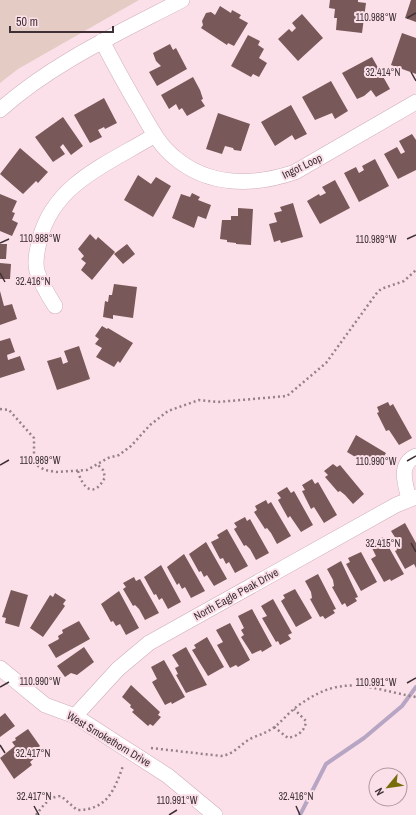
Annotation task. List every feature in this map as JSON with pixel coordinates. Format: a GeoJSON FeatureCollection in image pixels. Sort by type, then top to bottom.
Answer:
{"type":"FeatureCollection","features":[{"type":"Feature","properties":{"kind":"street"},"geometry":{"type":"LineString","coordinates":[[0,110],[21,90],[102,41],[182,0]]}},
{"type":"Feature","properties":{"kind":"street","name":"Ingot Loop"},"geometry":{"type":"LineString","coordinates":[[102,41],[154,135],[174,157],[187,166],[208,176],[229,182],[251,182],[274,179],[294,172],[416,102]]}},
{"type":"Feature","properties":{"kind":"street"},"geometry":{"type":"LineString","coordinates":[[55,306],[40,281],[37,269],[37,251],[40,238],[52,211],[64,194],[76,182],[154,135]]}},
{"type":"Feature","properties":{"kind":"street"},"geometry":{"type":"LineString","coordinates":[[413,498],[404,473],[406,464],[409,460],[416,456]]}},
{"type":"Feature","properties":{"kind":"street","name":"North Eagle Peak Drive"},"geometry":{"type":"LineString","coordinates":[[75,716],[118,669],[149,643],[413,498]]}},
{"type":"Feature","properties":{"kind":"street","name":"West Smokethorn Drive"},"geometry":{"type":"LineString","coordinates":[[0,668],[45,705],[75,716],[168,776],[215,815]]}},
{"type":"Feature","properties":{"kind":"path"},"geometry":{"type":"LineString","coordinates":[[0,409],[9,410],[34,438],[34,460],[38,466],[44,470],[56,472],[87,470],[131,446],[150,425],[168,411],[199,400],[218,402],[287,396],[326,363],[381,289],[404,281],[416,270]]}},
{"type":"Feature","properties":{"kind":"path"},"geometry":{"type":"LineString","coordinates":[[78,471],[82,483],[88,489],[95,490],[100,487],[105,477],[103,470],[98,465]]}},
{"type":"Feature","properties":{"kind":"path"},"geometry":{"type":"LineString","coordinates":[[155,749],[228,756],[243,744],[274,727],[294,709],[316,694],[328,688],[343,685],[362,685],[416,697]]}},
{"type":"Feature","properties":{"kind":"path"},"geometry":{"type":"LineString","coordinates":[[274,727],[288,738],[306,727],[306,721],[294,709]]}},
{"type":"Feature","properties":{"kind":"path"},"geometry":{"type":"LineString","coordinates":[[36,815],[42,806],[57,796],[61,796],[77,810],[86,810],[99,806],[111,795],[123,766]]}},
{"type":"Feature","properties":{"kind":"shaded area"},"geometry":{"type":"Polygon","coordinates":[[[0,0],[139,0],[18,69],[0,83],[0,0]]]}},
{"type":"Feature","properties":{"kind":"building"},"geometry":{"type":"Polygon","coordinates":[[[330,0],[358,0],[358,2],[366,3],[362,33],[336,30],[337,18],[334,18],[335,9],[329,8],[330,0]]]}},
{"type":"Feature","properties":{"kind":"building"},"geometry":{"type":"Polygon","coordinates":[[[411,0],[416,0],[416,22],[405,18],[411,0]]]}},
{"type":"Feature","properties":{"kind":"building"},"geometry":{"type":"Polygon","coordinates":[[[220,6],[231,13],[232,10],[241,15],[239,18],[248,23],[234,46],[228,43],[227,45],[201,28],[203,25],[202,21],[206,13],[211,12],[215,15],[220,6]]]}},
{"type":"Feature","properties":{"kind":"building"},"geometry":{"type":"Polygon","coordinates":[[[302,14],[323,38],[298,61],[278,39],[289,29],[292,32],[296,28],[292,23],[302,14]]]}},
{"type":"Feature","properties":{"kind":"building"},"geometry":{"type":"Polygon","coordinates":[[[402,33],[416,38],[416,74],[391,65],[402,33]]]}},
{"type":"Feature","properties":{"kind":"building"},"geometry":{"type":"Polygon","coordinates":[[[248,35],[260,41],[258,45],[264,49],[259,58],[267,63],[259,77],[253,74],[251,77],[231,66],[248,35]]]}},
{"type":"Feature","properties":{"kind":"building"},"geometry":{"type":"Polygon","coordinates":[[[170,44],[173,50],[176,48],[187,69],[157,86],[149,72],[161,66],[156,61],[153,53],[170,44]]]}},
{"type":"Feature","properties":{"kind":"building"},"geometry":{"type":"Polygon","coordinates":[[[372,57],[390,89],[376,97],[371,90],[364,96],[357,99],[342,73],[372,57]]]}},
{"type":"Feature","properties":{"kind":"building"},"geometry":{"type":"Polygon","coordinates":[[[193,77],[200,90],[203,99],[201,100],[205,106],[187,116],[182,108],[179,110],[176,104],[169,109],[161,95],[193,77]]]}},
{"type":"Feature","properties":{"kind":"building"},"geometry":{"type":"Polygon","coordinates":[[[331,81],[348,111],[335,119],[332,113],[315,120],[302,97],[331,81]]]}},
{"type":"Feature","properties":{"kind":"building"},"geometry":{"type":"Polygon","coordinates":[[[104,98],[117,123],[105,129],[104,127],[98,130],[102,137],[90,143],[74,115],[104,98]]]}},
{"type":"Feature","properties":{"kind":"building"},"geometry":{"type":"Polygon","coordinates":[[[291,105],[307,134],[295,140],[292,135],[275,146],[261,122],[291,105]]]}},
{"type":"Feature","properties":{"kind":"building"},"geometry":{"type":"Polygon","coordinates":[[[218,113],[250,124],[241,151],[225,146],[222,154],[206,149],[218,113]]]}},
{"type":"Feature","properties":{"kind":"building"},"geometry":{"type":"Polygon","coordinates":[[[63,117],[83,146],[71,155],[63,144],[60,147],[65,154],[53,162],[35,137],[63,117]]]}},
{"type":"Feature","properties":{"kind":"building"},"geometry":{"type":"Polygon","coordinates":[[[412,134],[416,140],[416,170],[398,179],[384,154],[397,147],[401,154],[405,152],[399,141],[412,134]]]}},
{"type":"Feature","properties":{"kind":"building"},"geometry":{"type":"Polygon","coordinates":[[[20,148],[48,172],[38,183],[36,181],[23,194],[0,174],[20,148]]]}},
{"type":"Feature","properties":{"kind":"building"},"geometry":{"type":"Polygon","coordinates":[[[375,159],[389,186],[359,202],[344,173],[356,167],[359,173],[364,170],[362,166],[375,159]]]}},
{"type":"Feature","properties":{"kind":"building"},"geometry":{"type":"Polygon","coordinates":[[[138,175],[151,184],[156,177],[171,186],[153,217],[124,200],[138,175]]]}},
{"type":"Feature","properties":{"kind":"building"},"geometry":{"type":"Polygon","coordinates":[[[335,180],[350,208],[320,224],[307,201],[319,194],[320,196],[326,193],[322,187],[335,180]]]}},
{"type":"Feature","properties":{"kind":"building"},"geometry":{"type":"Polygon","coordinates":[[[192,193],[200,197],[198,200],[211,205],[206,219],[198,216],[194,228],[172,218],[181,194],[190,197],[192,193]]]}},
{"type":"Feature","properties":{"kind":"building"},"geometry":{"type":"Polygon","coordinates":[[[0,194],[17,201],[12,212],[15,213],[12,220],[18,223],[12,236],[0,231],[0,194]]]}},
{"type":"Feature","properties":{"kind":"building"},"geometry":{"type":"Polygon","coordinates":[[[293,203],[303,237],[281,243],[280,240],[274,242],[269,224],[277,222],[274,213],[282,211],[280,207],[293,203]]]}},
{"type":"Feature","properties":{"kind":"building"},"geometry":{"type":"Polygon","coordinates":[[[238,208],[253,209],[251,245],[236,244],[220,239],[222,220],[231,220],[231,216],[238,216],[238,208]]]}},
{"type":"Feature","properties":{"kind":"building"},"geometry":{"type":"Polygon","coordinates":[[[90,234],[96,240],[98,237],[115,252],[92,280],[81,270],[86,263],[81,259],[84,256],[78,249],[90,234]]]}},
{"type":"Feature","properties":{"kind":"building"},"geometry":{"type":"Polygon","coordinates":[[[0,244],[7,244],[6,259],[0,259],[0,244]]]}},
{"type":"Feature","properties":{"kind":"building"},"geometry":{"type":"Polygon","coordinates":[[[127,244],[135,254],[123,264],[114,254],[127,244]]]}},
{"type":"Feature","properties":{"kind":"building"},"geometry":{"type":"Polygon","coordinates":[[[0,263],[11,264],[10,279],[0,279],[0,263]]]}},
{"type":"Feature","properties":{"kind":"building"},"geometry":{"type":"Polygon","coordinates":[[[114,284],[137,287],[133,318],[113,315],[113,319],[103,317],[105,301],[108,302],[109,295],[112,295],[114,284]]]}},
{"type":"Feature","properties":{"kind":"building"},"geometry":{"type":"Polygon","coordinates":[[[0,291],[4,306],[12,304],[17,319],[0,325],[0,291]]]}},
{"type":"Feature","properties":{"kind":"building"},"geometry":{"type":"Polygon","coordinates":[[[102,326],[133,343],[120,363],[118,361],[114,367],[96,357],[102,348],[95,344],[99,339],[95,336],[102,326]]]}},
{"type":"Feature","properties":{"kind":"building"},"geometry":{"type":"Polygon","coordinates":[[[10,338],[15,352],[7,355],[8,360],[20,356],[25,370],[0,378],[0,341],[10,338]]]}},
{"type":"Feature","properties":{"kind":"building"},"geometry":{"type":"Polygon","coordinates":[[[79,346],[90,379],[57,390],[47,361],[61,357],[63,364],[68,362],[64,351],[79,346]]]}},
{"type":"Feature","properties":{"kind":"building"},"geometry":{"type":"Polygon","coordinates":[[[388,402],[390,406],[393,404],[412,438],[399,445],[389,430],[386,431],[377,413],[379,412],[377,407],[388,402]]]}},
{"type":"Feature","properties":{"kind":"building"},"geometry":{"type":"Polygon","coordinates":[[[356,435],[386,453],[378,466],[374,463],[372,467],[347,452],[356,435]]]}},
{"type":"Feature","properties":{"kind":"building"},"geometry":{"type":"Polygon","coordinates":[[[333,464],[337,467],[340,465],[364,494],[353,504],[340,491],[338,492],[325,477],[328,475],[324,471],[333,464]]]}},
{"type":"Feature","properties":{"kind":"building"},"geometry":{"type":"Polygon","coordinates":[[[312,479],[315,484],[318,482],[337,515],[324,523],[314,507],[311,509],[302,491],[305,490],[302,485],[312,479]]]}},
{"type":"Feature","properties":{"kind":"building"},"geometry":{"type":"Polygon","coordinates":[[[287,487],[291,493],[294,491],[313,525],[301,532],[290,516],[288,518],[278,500],[281,498],[277,493],[287,487]]]}},
{"type":"Feature","properties":{"kind":"building"},"geometry":{"type":"Polygon","coordinates":[[[266,500],[268,504],[271,502],[291,536],[277,544],[271,533],[267,528],[265,529],[254,512],[257,510],[255,506],[266,500]]]}},
{"type":"Feature","properties":{"kind":"building"},"geometry":{"type":"Polygon","coordinates":[[[245,517],[247,521],[250,519],[269,553],[256,560],[250,549],[246,545],[244,546],[234,529],[237,527],[234,523],[245,517]]]}},
{"type":"Feature","properties":{"kind":"building"},"geometry":{"type":"Polygon","coordinates":[[[405,523],[416,543],[416,568],[414,564],[405,569],[395,551],[397,550],[394,544],[398,542],[391,531],[405,523]]]}},
{"type":"Feature","properties":{"kind":"building"},"geometry":{"type":"Polygon","coordinates":[[[227,529],[248,566],[235,573],[229,562],[226,564],[223,558],[220,559],[211,542],[219,538],[217,535],[227,529]]]}},
{"type":"Feature","properties":{"kind":"building"},"geometry":{"type":"Polygon","coordinates":[[[383,537],[404,574],[391,581],[390,579],[384,582],[371,559],[376,556],[370,544],[383,537]]]}},
{"type":"Feature","properties":{"kind":"building"},"geometry":{"type":"Polygon","coordinates":[[[206,542],[227,579],[214,586],[207,575],[204,577],[201,571],[199,572],[189,554],[206,542]]]}},
{"type":"Feature","properties":{"kind":"building"},"geometry":{"type":"Polygon","coordinates":[[[361,552],[377,582],[361,591],[346,564],[350,562],[348,558],[361,552]]]}},
{"type":"Feature","properties":{"kind":"building"},"geometry":{"type":"Polygon","coordinates":[[[184,554],[205,591],[191,598],[185,587],[182,589],[179,583],[177,585],[167,567],[184,554]]]}},
{"type":"Feature","properties":{"kind":"building"},"geometry":{"type":"Polygon","coordinates":[[[341,561],[358,597],[355,598],[357,601],[347,607],[345,603],[342,605],[332,587],[334,586],[333,580],[327,569],[341,561]]]}},
{"type":"Feature","properties":{"kind":"building"},"geometry":{"type":"Polygon","coordinates":[[[161,565],[181,602],[168,609],[162,598],[159,600],[156,594],[154,595],[144,577],[161,565]]]}},
{"type":"Feature","properties":{"kind":"building"},"geometry":{"type":"Polygon","coordinates":[[[318,574],[336,609],[333,610],[335,613],[325,619],[323,616],[320,617],[310,599],[312,598],[311,592],[305,581],[318,574]]]}},
{"type":"Feature","properties":{"kind":"building"},"geometry":{"type":"Polygon","coordinates":[[[134,577],[136,581],[140,579],[159,613],[145,620],[139,609],[135,605],[133,606],[123,589],[126,587],[123,583],[134,577]]]}},
{"type":"Feature","properties":{"kind":"building"},"geometry":{"type":"Polygon","coordinates":[[[295,589],[312,618],[296,627],[281,601],[285,598],[283,595],[295,589]]]}},
{"type":"Feature","properties":{"kind":"building"},"geometry":{"type":"Polygon","coordinates":[[[11,590],[28,595],[19,627],[5,623],[6,618],[2,617],[11,590]]]}},
{"type":"Feature","properties":{"kind":"building"},"geometry":{"type":"Polygon","coordinates":[[[119,591],[139,628],[126,635],[120,624],[116,626],[113,621],[111,622],[101,604],[119,591]]]}},
{"type":"Feature","properties":{"kind":"building"},"geometry":{"type":"Polygon","coordinates":[[[55,593],[66,600],[63,604],[65,606],[43,637],[30,628],[50,595],[53,597],[55,593]]]}},
{"type":"Feature","properties":{"kind":"building"},"geometry":{"type":"Polygon","coordinates":[[[273,599],[292,633],[288,635],[291,639],[280,645],[278,641],[276,642],[262,618],[267,616],[261,606],[273,599]]]}},
{"type":"Feature","properties":{"kind":"building"},"geometry":{"type":"Polygon","coordinates":[[[252,609],[272,646],[262,652],[261,650],[252,654],[241,637],[244,635],[241,630],[244,628],[238,616],[252,609]]]}},
{"type":"Feature","properties":{"kind":"building"},"geometry":{"type":"Polygon","coordinates":[[[79,621],[90,639],[56,658],[48,645],[59,639],[58,636],[63,633],[62,630],[79,621]]]}},
{"type":"Feature","properties":{"kind":"building"},"geometry":{"type":"Polygon","coordinates":[[[230,623],[250,660],[238,667],[236,665],[230,668],[217,645],[223,642],[216,630],[230,623]]]}},
{"type":"Feature","properties":{"kind":"building"},"geometry":{"type":"Polygon","coordinates":[[[207,637],[224,667],[208,676],[192,650],[196,648],[194,645],[207,637]]]}},
{"type":"Feature","properties":{"kind":"building"},"geometry":{"type":"Polygon","coordinates":[[[84,647],[94,662],[77,675],[71,673],[65,677],[57,666],[84,647]]]}},
{"type":"Feature","properties":{"kind":"building"},"geometry":{"type":"Polygon","coordinates":[[[186,647],[207,685],[186,693],[176,675],[178,674],[175,668],[179,666],[172,655],[186,647]]]}},
{"type":"Feature","properties":{"kind":"building"},"geometry":{"type":"Polygon","coordinates":[[[164,660],[185,697],[172,704],[171,702],[165,705],[152,682],[157,679],[151,667],[164,660]]]}},
{"type":"Feature","properties":{"kind":"building"},"geometry":{"type":"Polygon","coordinates":[[[131,685],[160,712],[158,715],[161,717],[153,726],[150,724],[148,726],[132,712],[134,710],[130,707],[131,705],[122,697],[131,685]]]}},
{"type":"Feature","properties":{"kind":"building"},"geometry":{"type":"Polygon","coordinates":[[[5,713],[15,726],[0,737],[0,717],[5,713]]]}},
{"type":"Feature","properties":{"kind":"building"},"geometry":{"type":"Polygon","coordinates":[[[28,729],[40,746],[34,751],[37,756],[30,762],[32,765],[14,779],[0,758],[15,746],[12,742],[16,740],[15,738],[28,729]]]}},
{"type":"Feature","properties":{"kind":"waterway"},"geometry":{"type":"LineString","coordinates":[[300,815],[326,764],[364,738],[402,706],[416,687]]}}]}
